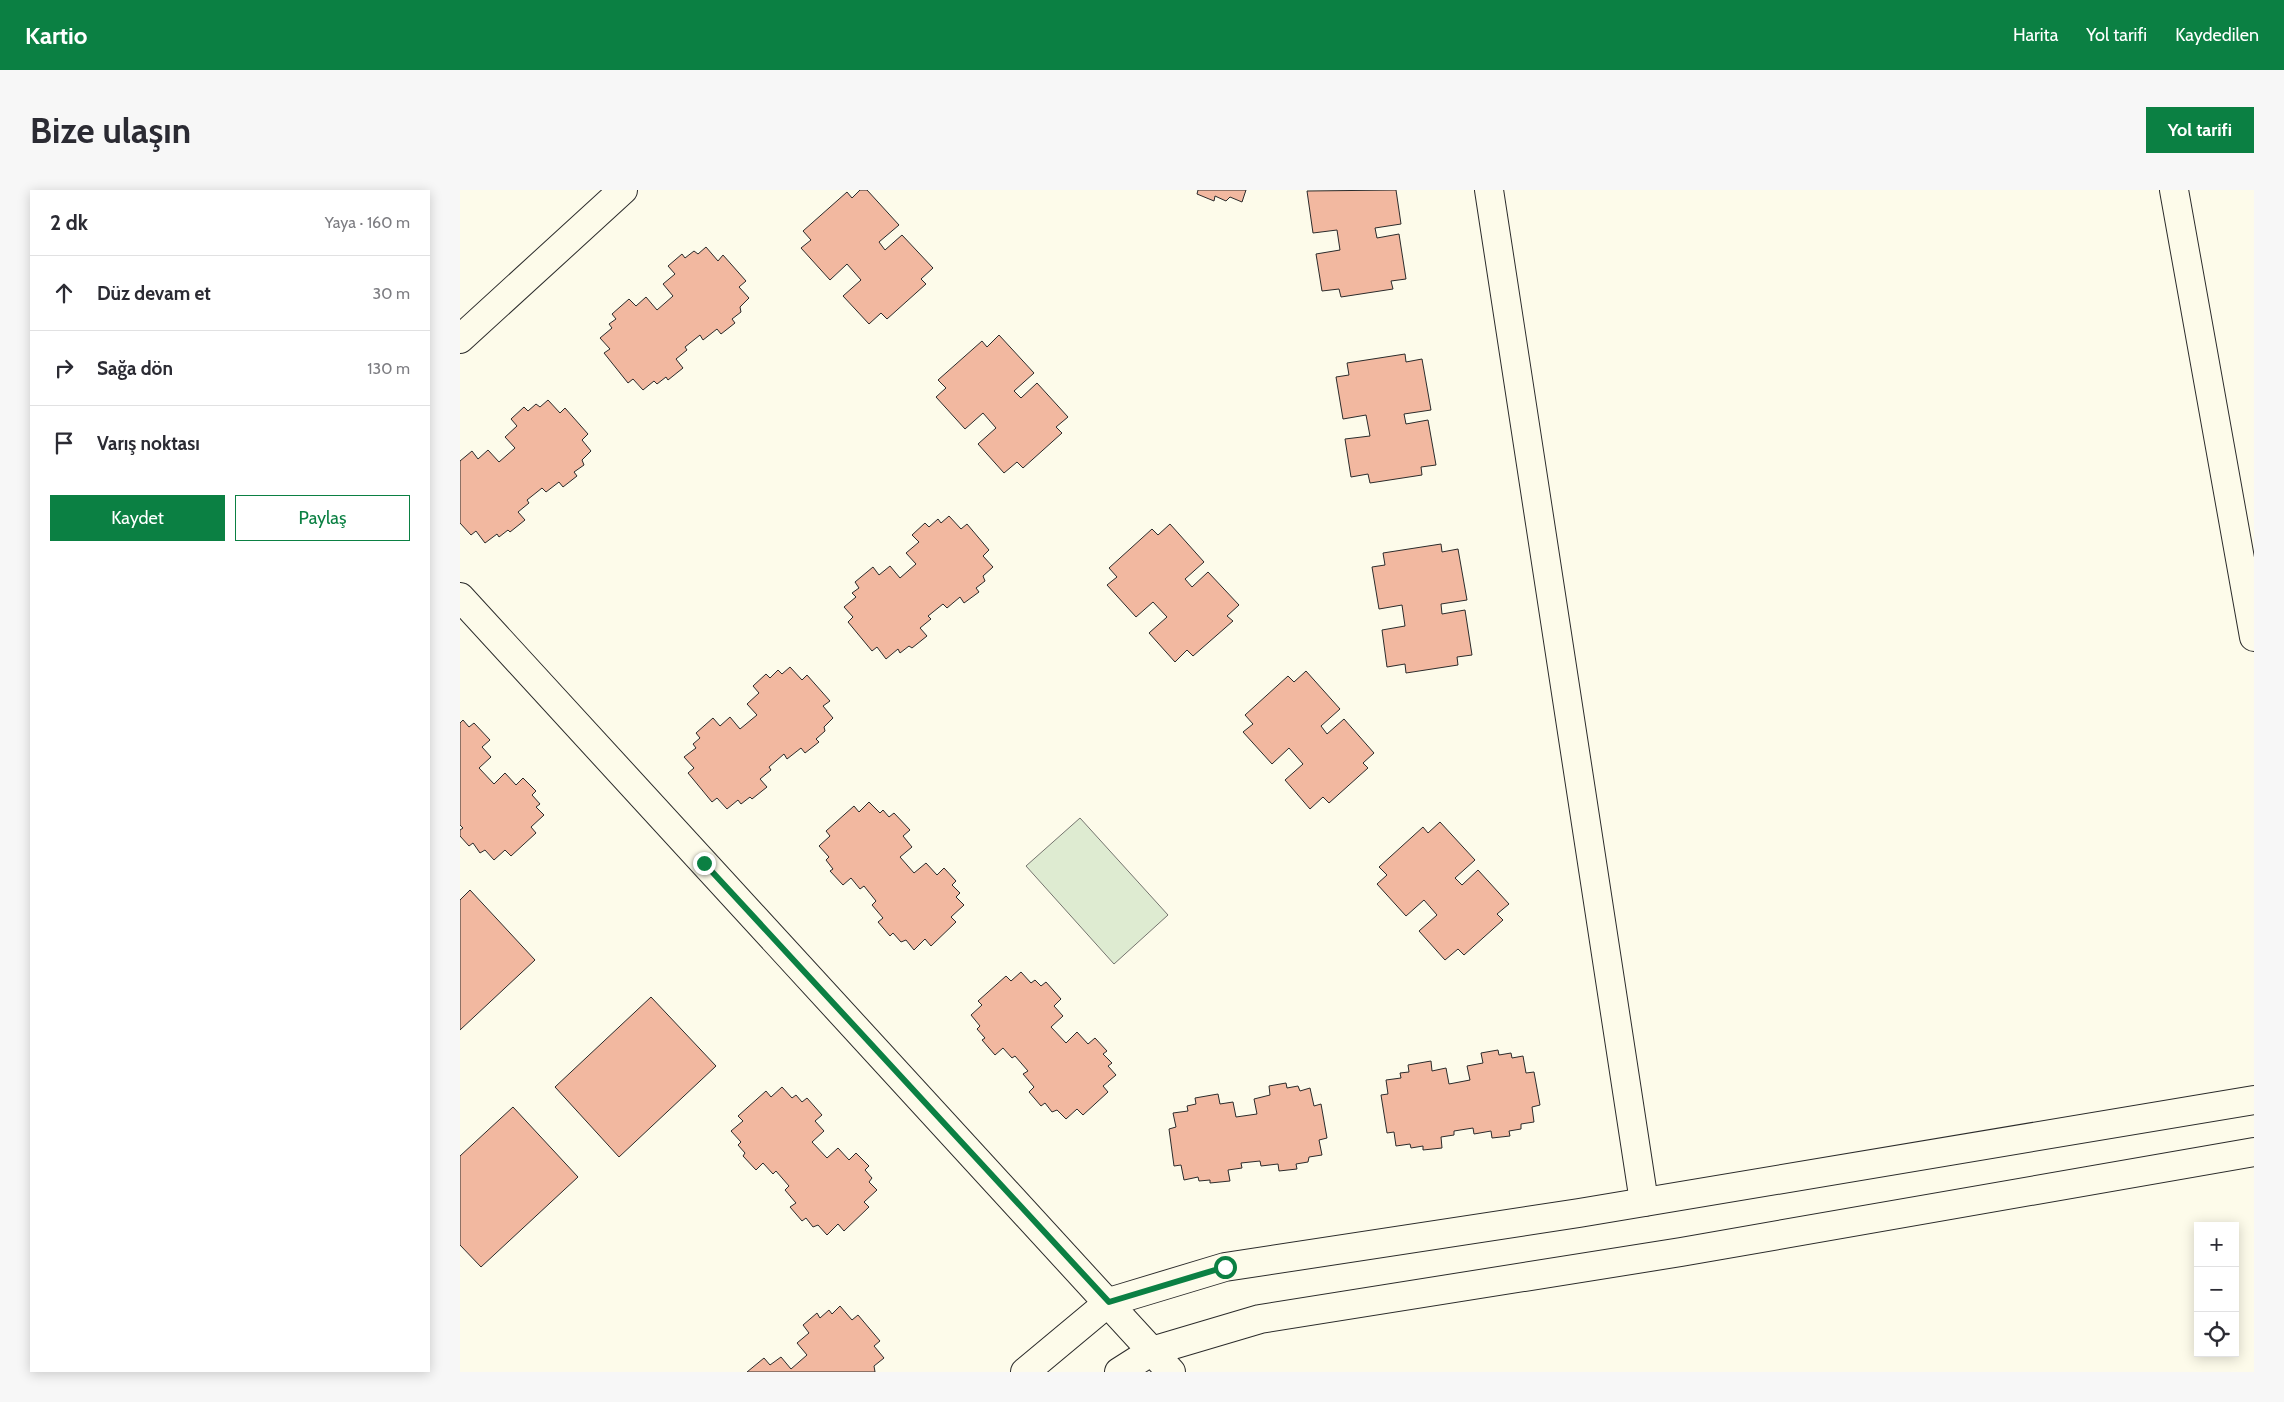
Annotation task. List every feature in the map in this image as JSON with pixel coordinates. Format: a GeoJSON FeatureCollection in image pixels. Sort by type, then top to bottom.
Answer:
{"type":"FeatureCollection","features":[{"type":"Feature","properties":{"kind":"street"},"geometry":{"type":"LineString","coordinates":[[460,339],[623,190]]}},
{"type":"Feature","properties":{"kind":"street"},"geometry":{"type":"LineString","coordinates":[[1489,190],[1644,1202]]}},
{"type":"Feature","properties":{"kind":"street"},"geometry":{"type":"LineString","coordinates":[[2174,190],[2254,637]]}},
{"type":"Feature","properties":{"kind":"street"},"geometry":{"type":"LineString","coordinates":[[460,597],[1172,1372]]}},
{"type":"Feature","properties":{"kind":"street"},"geometry":{"type":"LineString","coordinates":[[1025,1372],[1109,1302],[1225,1267],[1644,1202],[2254,1100]]}},
{"type":"Feature","properties":{"kind":"street"},"geometry":{"type":"LineString","coordinates":[[1119,1372],[1152,1350],[1260,1318],[1681,1252],[2254,1152]]}},
{"type":"Feature","properties":{"kind":"green space"},"geometry":{"type":"Polygon","coordinates":[[[1080,818],[1168,915],[1114,964],[1026,866],[1080,818]]]}},
{"type":"Feature","properties":{"kind":"building"},"geometry":{"type":"Polygon","coordinates":[[[860,190],[867,190],[899,225],[879,242],[885,250],[902,235],[933,268],[921,279],[926,284],[887,319],[881,313],[869,324],[843,296],[861,280],[847,264],[830,280],[801,248],[811,240],[803,231],[847,192],[852,198],[860,190]]]}},
{"type":"Feature","properties":{"kind":"building"},"geometry":{"type":"Polygon","coordinates":[[[1198,190],[1246,190],[1242,202],[1230,197],[1226,201],[1215,196],[1214,201],[1197,194],[1198,190]]]}},
{"type":"Feature","properties":{"kind":"building"},"geometry":{"type":"Polygon","coordinates":[[[1396,190],[1401,224],[1375,228],[1377,238],[1399,234],[1406,279],[1391,281],[1393,289],[1341,297],[1339,289],[1322,291],[1316,254],[1340,250],[1337,230],[1313,233],[1307,191],[1396,190]]]}},
{"type":"Feature","properties":{"kind":"building"},"geometry":{"type":"Polygon","coordinates":[[[706,247],[718,261],[723,255],[746,281],[739,287],[749,298],[740,307],[741,312],[732,319],[735,323],[721,334],[717,329],[703,340],[700,335],[685,347],[687,350],[676,359],[683,368],[668,380],[666,377],[657,384],[654,381],[643,390],[633,379],[628,383],[604,353],[610,349],[600,338],[612,328],[609,324],[616,319],[612,314],[629,299],[636,306],[646,297],[657,310],[673,296],[663,284],[675,274],[668,266],[682,254],[685,258],[694,251],[698,254],[706,247]]]}},
{"type":"Feature","properties":{"kind":"building"},"geometry":{"type":"Polygon","coordinates":[[[999,335],[1034,373],[1014,391],[1021,398],[1037,383],[1068,417],[1056,427],[1062,433],[1023,468],[1017,462],[1004,473],[978,444],[996,428],[983,413],[965,429],[936,397],[946,388],[938,380],[982,341],[987,347],[999,335]]]}},
{"type":"Feature","properties":{"kind":"building"},"geometry":{"type":"Polygon","coordinates":[[[1405,354],[1406,362],[1422,359],[1431,410],[1404,414],[1406,424],[1428,420],[1436,465],[1421,467],[1422,475],[1370,483],[1368,474],[1351,477],[1345,439],[1370,436],[1366,415],[1343,419],[1336,377],[1349,375],[1347,363],[1405,354]]]}},
{"type":"Feature","properties":{"kind":"building"},"geometry":{"type":"Polygon","coordinates":[[[548,400],[560,413],[565,408],[588,434],[582,440],[591,451],[582,460],[584,465],[574,472],[577,476],[563,487],[559,482],[546,492],[542,488],[527,500],[529,503],[518,512],[525,520],[510,532],[508,530],[499,537],[497,534],[485,543],[476,531],[471,535],[460,523],[460,461],[472,451],[478,459],[488,450],[499,462],[515,448],[505,437],[517,426],[511,419],[524,407],[528,411],[536,404],[540,407],[548,400]]]}},
{"type":"Feature","properties":{"kind":"building"},"geometry":{"type":"Polygon","coordinates":[[[949,516],[961,529],[967,524],[989,550],[983,556],[993,567],[983,576],[985,581],[976,588],[979,592],[964,603],[960,597],[947,608],[943,604],[928,616],[931,619],[920,628],[927,636],[912,648],[909,646],[900,653],[898,649],[886,659],[877,647],[872,651],[848,622],[853,617],[844,607],[856,597],[852,593],[859,588],[855,582],[873,567],[879,575],[890,566],[900,578],[916,564],[906,553],[919,542],[912,535],[925,523],[929,527],[938,519],[941,523],[949,516]]]}},
{"type":"Feature","properties":{"kind":"building"},"geometry":{"type":"Polygon","coordinates":[[[1170,524],[1204,562],[1185,579],[1192,587],[1208,572],[1239,605],[1227,616],[1233,621],[1193,656],[1187,650],[1175,662],[1149,633],[1167,617],[1153,602],[1136,617],[1107,585],[1117,577],[1109,568],[1152,529],[1158,535],[1170,524]]]}},
{"type":"Feature","properties":{"kind":"building"},"geometry":{"type":"Polygon","coordinates":[[[1441,544],[1442,552],[1458,549],[1467,600],[1441,604],[1442,614],[1465,610],[1472,655],[1457,657],[1458,665],[1406,673],[1405,664],[1387,667],[1382,630],[1405,626],[1402,605],[1379,609],[1372,567],[1385,565],[1383,553],[1441,544]]]}},
{"type":"Feature","properties":{"kind":"building"},"geometry":{"type":"Polygon","coordinates":[[[790,667],[802,680],[807,675],[830,701],[823,706],[833,718],[824,727],[825,731],[816,739],[819,742],[805,753],[801,748],[787,759],[784,754],[769,767],[771,770],[760,779],[767,787],[752,799],[750,797],[741,804],[738,800],[727,809],[717,798],[712,802],[688,773],[694,768],[684,757],[696,748],[693,744],[700,738],[696,733],[713,718],[720,726],[730,717],[740,729],[757,715],[747,704],[759,693],[753,686],[766,674],[770,678],[778,670],[782,674],[790,667]]]}},
{"type":"Feature","properties":{"kind":"building"},"geometry":{"type":"Polygon","coordinates":[[[1306,671],[1340,709],[1321,726],[1327,734],[1344,719],[1374,753],[1363,763],[1368,768],[1329,803],[1323,797],[1310,809],[1285,780],[1303,764],[1289,748],[1272,764],[1243,732],[1253,724],[1245,715],[1288,676],[1294,682],[1306,671]]]}},
{"type":"Feature","properties":{"kind":"building"},"geometry":{"type":"Polygon","coordinates":[[[463,720],[469,727],[474,723],[490,740],[482,747],[491,757],[479,768],[494,784],[505,773],[516,785],[523,778],[536,791],[532,795],[540,804],[536,807],[544,815],[531,827],[536,833],[511,856],[505,850],[494,860],[485,850],[480,853],[473,843],[469,846],[460,836],[460,830],[463,828],[460,825],[460,723],[463,720]]]}},
{"type":"Feature","properties":{"kind":"building"},"geometry":{"type":"Polygon","coordinates":[[[869,802],[880,813],[883,810],[889,817],[894,813],[910,830],[903,836],[912,847],[900,857],[914,873],[926,863],[937,875],[944,868],[956,881],[952,885],[960,893],[956,897],[964,905],[951,917],[956,922],[931,946],[925,939],[914,950],[906,940],[901,942],[893,933],[890,936],[878,922],[883,918],[872,905],[876,901],[864,886],[860,889],[851,878],[843,885],[830,871],[833,869],[826,860],[829,857],[819,846],[830,836],[826,831],[854,806],[859,812],[869,802]]]}},
{"type":"Feature","properties":{"kind":"building"},"geometry":{"type":"Polygon","coordinates":[[[1440,822],[1475,860],[1455,878],[1462,885],[1478,870],[1509,904],[1497,914],[1503,920],[1464,955],[1458,949],[1445,960],[1419,931],[1437,915],[1424,900],[1406,916],[1377,884],[1387,875],[1379,867],[1423,827],[1428,833],[1440,822]]]}},
{"type":"Feature","properties":{"kind":"building"},"geometry":{"type":"Polygon","coordinates":[[[470,890],[535,960],[460,1030],[460,900],[470,890]]]}},
{"type":"Feature","properties":{"kind":"building"},"geometry":{"type":"Polygon","coordinates":[[[1021,972],[1031,983],[1035,980],[1041,986],[1046,982],[1061,999],[1054,1006],[1063,1016],[1051,1027],[1066,1043],[1077,1032],[1088,1044],[1095,1038],[1107,1051],[1103,1054],[1112,1063],[1108,1066],[1116,1075],[1103,1086],[1108,1092],[1083,1115],[1077,1109],[1066,1119],[1057,1110],[1052,1112],[1045,1103],[1041,1106],[1029,1092],[1034,1087],[1023,1074],[1028,1071],[1015,1056],[1012,1058],[1003,1048],[995,1055],[982,1040],[985,1038],[977,1029],[980,1026],[971,1015],[982,1005],[978,1001],[1006,976],[1011,981],[1021,972]]]}},
{"type":"Feature","properties":{"kind":"building"},"geometry":{"type":"Polygon","coordinates":[[[651,997],[716,1066],[619,1157],[555,1087],[651,997]]]}},
{"type":"Feature","properties":{"kind":"building"},"geometry":{"type":"Polygon","coordinates":[[[1498,1050],[1499,1055],[1511,1053],[1512,1058],[1523,1056],[1526,1073],[1534,1072],[1540,1105],[1532,1107],[1534,1122],[1521,1124],[1521,1129],[1509,1131],[1510,1136],[1492,1138],[1491,1131],[1474,1134],[1473,1128],[1454,1131],[1454,1135],[1441,1137],[1442,1148],[1423,1150],[1423,1146],[1411,1148],[1410,1144],[1396,1146],[1394,1132],[1387,1133],[1381,1095],[1388,1094],[1386,1080],[1401,1078],[1400,1073],[1409,1072],[1408,1065],[1431,1061],[1432,1071],[1446,1068],[1449,1084],[1470,1080],[1467,1066],[1483,1063],[1481,1053],[1498,1050]]]}},
{"type":"Feature","properties":{"kind":"building"},"geometry":{"type":"Polygon","coordinates":[[[1286,1083],[1287,1088],[1298,1086],[1300,1091],[1310,1088],[1314,1106],[1321,1104],[1327,1138],[1319,1140],[1322,1155],[1309,1157],[1308,1162],[1296,1164],[1297,1169],[1279,1171],[1278,1164],[1261,1166],[1260,1161],[1241,1163],[1242,1168],[1228,1170],[1230,1181],[1210,1183],[1210,1180],[1199,1181],[1198,1177],[1184,1180],[1181,1165],[1174,1166],[1169,1129],[1176,1127],[1173,1113],[1188,1111],[1187,1106],[1196,1104],[1195,1098],[1218,1094],[1220,1104],[1233,1102],[1236,1117],[1257,1114],[1254,1099],[1270,1095],[1269,1086],[1286,1083]]]}},
{"type":"Feature","properties":{"kind":"building"},"geometry":{"type":"Polygon","coordinates":[[[782,1087],[792,1098],[796,1095],[802,1102],[807,1098],[822,1115],[815,1121],[824,1131],[812,1142],[827,1158],[838,1148],[849,1160],[856,1153],[869,1166],[865,1170],[872,1178],[869,1182],[877,1190],[864,1202],[869,1207],[844,1231],[838,1224],[827,1235],[818,1225],[813,1227],[806,1218],[802,1221],[790,1207],[796,1203],[785,1190],[789,1186],[776,1171],[773,1174],[763,1163],[756,1170],[743,1156],[745,1153],[738,1145],[741,1142],[731,1131],[743,1121],[738,1116],[766,1091],[771,1097],[782,1087]]]}},
{"type":"Feature","properties":{"kind":"building"},"geometry":{"type":"Polygon","coordinates":[[[513,1107],[578,1177],[481,1267],[460,1245],[460,1156],[513,1107]]]}},
{"type":"Feature","properties":{"kind":"building"},"geometry":{"type":"Polygon","coordinates":[[[840,1306],[852,1320],[858,1315],[880,1341],[874,1346],[884,1358],[874,1366],[875,1372],[747,1372],[764,1358],[770,1365],[781,1357],[791,1369],[807,1355],[797,1343],[809,1333],[803,1325],[817,1313],[820,1318],[829,1310],[832,1314],[840,1306]]]}},
{"type":"Feature","properties":{"kind":"route"},"geometry":{"type":"LineString","coordinates":[[704,863],[1109,1302],[1225,1267]]}}]}
